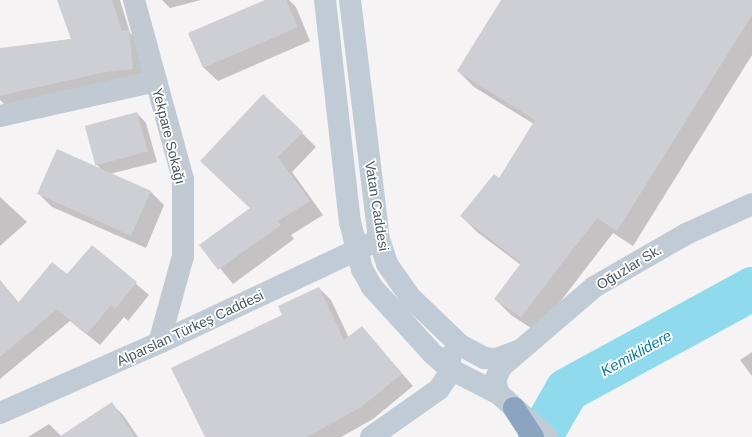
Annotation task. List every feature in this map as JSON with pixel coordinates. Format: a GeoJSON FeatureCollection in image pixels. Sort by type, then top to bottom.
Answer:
{"type":"FeatureCollection","features":[{"type":"Feature","properties":{"kind":"highway"},"geometry":{"type":"LineString","coordinates":[[506,401],[533,437]]}},
{"type":"Feature","properties":{"kind":"street","name":"Yekpare Sokağı"},"geometry":{"type":"LineString","coordinates":[[134,0],[183,186],[183,256],[159,343]]}},
{"type":"Feature","properties":{"kind":"street"},"geometry":{"type":"LineString","coordinates":[[325,0],[356,250],[372,287],[450,369],[506,401],[547,437]]}},
{"type":"Feature","properties":{"kind":"street","name":"Vatan Caddesi"},"geometry":{"type":"LineString","coordinates":[[350,0],[379,239],[387,264],[410,297],[441,329],[460,345],[484,358],[496,359],[518,351]]}},
{"type":"Feature","properties":{"kind":"street"},"geometry":{"type":"LineString","coordinates":[[0,116],[156,81]]}},
{"type":"Feature","properties":{"kind":"street","name":"Oğuzlar Sk."},"geometry":{"type":"LineString","coordinates":[[506,401],[495,381],[497,372],[518,351],[572,305],[614,274],[686,234],[752,204]]}},
{"type":"Feature","properties":{"kind":"street","name":"Alparslan Türkeş Caddesi"},"geometry":{"type":"LineString","coordinates":[[0,413],[159,343],[379,239]]}},
{"type":"Feature","properties":{"kind":"street"},"geometry":{"type":"LineString","coordinates":[[371,437],[438,389],[450,369],[450,348],[441,329]]}},
{"type":"Feature","properties":{"kind":"street"},"geometry":{"type":"LineString","coordinates":[[438,389],[465,385],[506,401]]}},
{"type":"Feature","properties":{"kind":"building"},"geometry":{"type":"Polygon","coordinates":[[[57,0],[112,0],[122,31],[129,30],[133,69],[105,72],[0,96],[0,48],[71,39],[57,0]]]}},
{"type":"Feature","properties":{"kind":"building"},"geometry":{"type":"Polygon","coordinates":[[[265,0],[286,0],[298,27],[203,68],[188,33],[265,0]]]}},
{"type":"Feature","properties":{"kind":"building"},"geometry":{"type":"Polygon","coordinates":[[[501,0],[752,0],[752,15],[617,231],[597,218],[521,317],[494,299],[521,263],[460,216],[494,174],[499,178],[535,120],[457,71],[501,0]]]}},
{"type":"Feature","properties":{"kind":"building"},"geometry":{"type":"Polygon","coordinates":[[[263,94],[303,132],[278,157],[310,201],[278,221],[281,225],[218,270],[199,245],[250,208],[200,161],[263,94]]]}},
{"type":"Feature","properties":{"kind":"building"},"geometry":{"type":"Polygon","coordinates":[[[137,112],[148,152],[95,166],[85,126],[137,112]]]}},
{"type":"Feature","properties":{"kind":"building"},"geometry":{"type":"Polygon","coordinates":[[[57,149],[151,191],[131,236],[37,194],[57,149]]]}},
{"type":"Feature","properties":{"kind":"building"},"geometry":{"type":"Polygon","coordinates":[[[92,245],[137,282],[115,309],[111,305],[87,334],[57,309],[0,357],[0,281],[18,303],[52,262],[67,274],[92,245]]]}},
{"type":"Feature","properties":{"kind":"building"},"geometry":{"type":"Polygon","coordinates":[[[319,287],[344,340],[362,326],[402,374],[361,407],[307,437],[205,437],[171,368],[282,315],[278,306],[319,287]]]}},
{"type":"Feature","properties":{"kind":"building"},"geometry":{"type":"Polygon","coordinates":[[[112,402],[135,437],[59,437],[112,402]]]}},
{"type":"Feature","properties":{"kind":"waterway","name":"Kemiklidere"},"geometry":{"type":"LineString","coordinates":[[540,437],[567,390],[752,289]]}}]}
